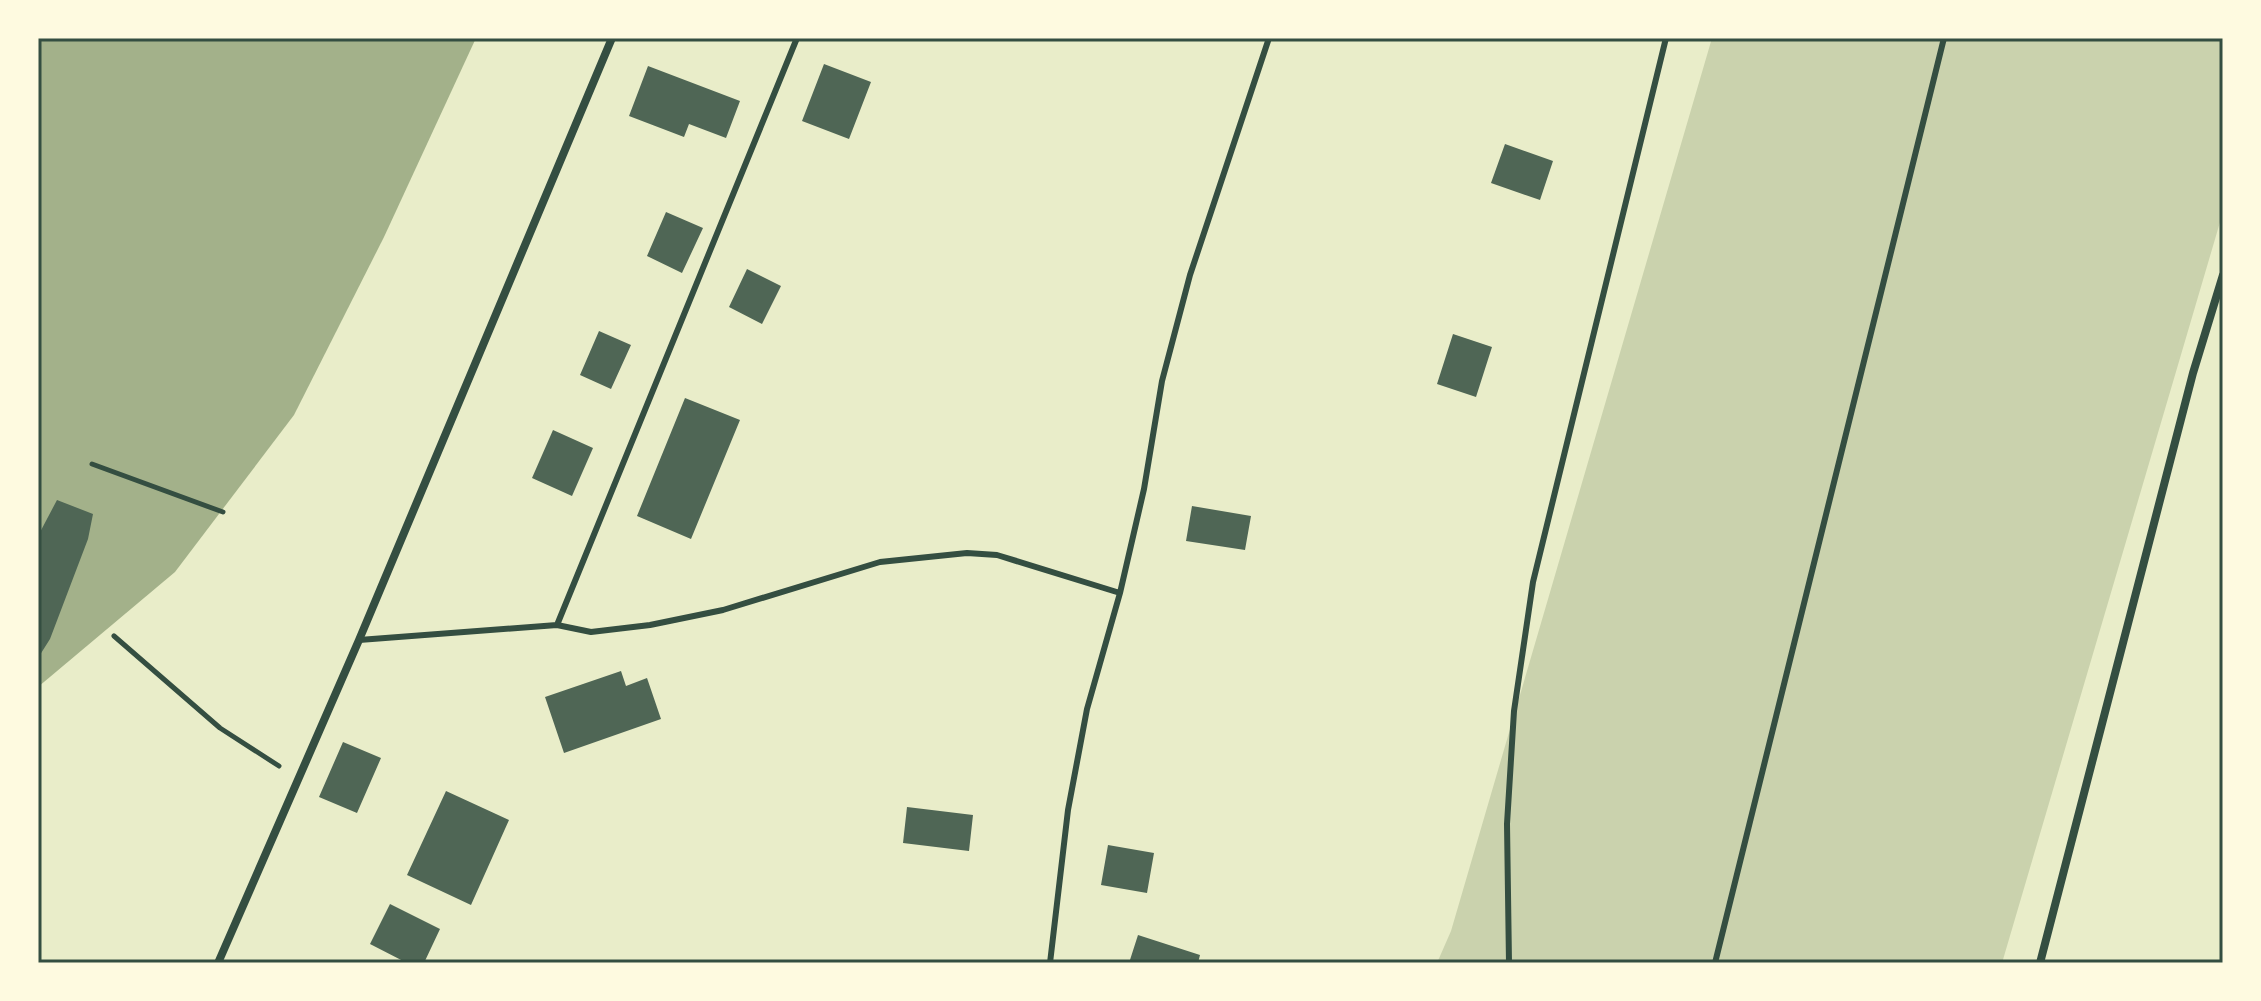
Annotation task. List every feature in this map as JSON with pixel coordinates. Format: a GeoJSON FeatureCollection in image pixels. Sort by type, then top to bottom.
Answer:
{"type":"FeatureCollection","features":[{"type":"Feature","properties":{"kind":"street"},"geometry":{"type":"LineString","coordinates":[[218,963],[359,640],[612,38]]}},
{"type":"Feature","properties":{"kind":"street"},"geometry":{"type":"LineString","coordinates":[[2040,963],[2193,373],[2223,275]]}},
{"type":"Feature","properties":{"kind":"lane"},"geometry":{"type":"LineString","coordinates":[[557,625],[797,38]]}},
{"type":"Feature","properties":{"kind":"lane"},"geometry":{"type":"LineString","coordinates":[[1050,963],[1068,810],[1087,709],[1120,593],[1144,489],[1162,381],[1190,275],[1269,38]]}},
{"type":"Feature","properties":{"kind":"lane"},"geometry":{"type":"LineString","coordinates":[[1509,963],[1507,824],[1514,711],[1533,582],[1666,38]]}},
{"type":"Feature","properties":{"kind":"lane"},"geometry":{"type":"LineString","coordinates":[[1715,963],[1944,38]]}},
{"type":"Feature","properties":{"kind":"lane"},"geometry":{"type":"LineString","coordinates":[[359,640],[557,625],[591,632],[650,625],[723,610],[880,562],[967,553],[997,555],[1120,593]]}},
{"type":"Feature","properties":{"kind":"path"},"geometry":{"type":"LineString","coordinates":[[92,464],[223,512]]}},
{"type":"Feature","properties":{"kind":"path"},"geometry":{"type":"LineString","coordinates":[[114,636],[220,728],[298,779]]}},
{"type":"Feature","properties":{"kind":"shaded area"},"geometry":{"type":"Polygon","coordinates":[[[38,38],[476,38],[384,237],[294,415],[175,572],[38,687],[38,38]]]}},
{"type":"Feature","properties":{"kind":"shaded area"},"geometry":{"type":"Polygon","coordinates":[[[1712,38],[2223,38],[2223,212],[2002,963],[1437,963],[1451,931],[1712,38]]]}},
{"type":"Feature","properties":{"kind":"building"},"geometry":{"type":"Polygon","coordinates":[[[824,64],[871,82],[849,139],[802,121],[824,64]]]}},
{"type":"Feature","properties":{"kind":"building"},"geometry":{"type":"Polygon","coordinates":[[[648,66],[740,101],[726,138],[689,124],[684,137],[629,116],[648,66]]]}},
{"type":"Feature","properties":{"kind":"building"},"geometry":{"type":"Polygon","coordinates":[[[1505,144],[1553,161],[1540,200],[1491,183],[1505,144]]]}},
{"type":"Feature","properties":{"kind":"building"},"geometry":{"type":"Polygon","coordinates":[[[666,212],[703,228],[682,273],[647,256],[666,212]]]}},
{"type":"Feature","properties":{"kind":"building"},"geometry":{"type":"Polygon","coordinates":[[[747,269],[781,286],[762,324],[729,307],[747,269]]]}},
{"type":"Feature","properties":{"kind":"building"},"geometry":{"type":"Polygon","coordinates":[[[599,331],[631,345],[611,389],[580,375],[599,331]]]}},
{"type":"Feature","properties":{"kind":"building"},"geometry":{"type":"Polygon","coordinates":[[[1453,334],[1492,347],[1476,397],[1437,384],[1453,334]]]}},
{"type":"Feature","properties":{"kind":"building"},"geometry":{"type":"Polygon","coordinates":[[[685,398],[740,420],[691,539],[637,516],[685,398]]]}},
{"type":"Feature","properties":{"kind":"building"},"geometry":{"type":"Polygon","coordinates":[[[553,430],[593,448],[572,496],[532,478],[553,430]]]}},
{"type":"Feature","properties":{"kind":"building"},"geometry":{"type":"Polygon","coordinates":[[[57,500],[93,514],[88,539],[50,639],[38,658],[38,536],[57,500]]]}},
{"type":"Feature","properties":{"kind":"building"},"geometry":{"type":"Polygon","coordinates":[[[1192,506],[1251,516],[1245,550],[1186,541],[1192,506]]]}},
{"type":"Feature","properties":{"kind":"building"},"geometry":{"type":"Polygon","coordinates":[[[621,671],[626,686],[647,678],[661,719],[564,753],[545,697],[621,671]]]}},
{"type":"Feature","properties":{"kind":"building"},"geometry":{"type":"Polygon","coordinates":[[[343,742],[381,758],[357,813],[319,797],[343,742]]]}},
{"type":"Feature","properties":{"kind":"building"},"geometry":{"type":"Polygon","coordinates":[[[446,791],[509,820],[471,905],[407,875],[446,791]]]}},
{"type":"Feature","properties":{"kind":"building"},"geometry":{"type":"Polygon","coordinates":[[[907,807],[973,815],[969,851],[903,843],[907,807]]]}},
{"type":"Feature","properties":{"kind":"building"},"geometry":{"type":"Polygon","coordinates":[[[1108,845],[1154,853],[1147,893],[1101,885],[1108,845]]]}},
{"type":"Feature","properties":{"kind":"building"},"geometry":{"type":"Polygon","coordinates":[[[390,904],[440,929],[424,963],[407,963],[370,944],[390,904]]]}},
{"type":"Feature","properties":{"kind":"building"},"geometry":{"type":"Polygon","coordinates":[[[1138,935],[1200,955],[1198,963],[1129,963],[1138,935]]]}}]}
